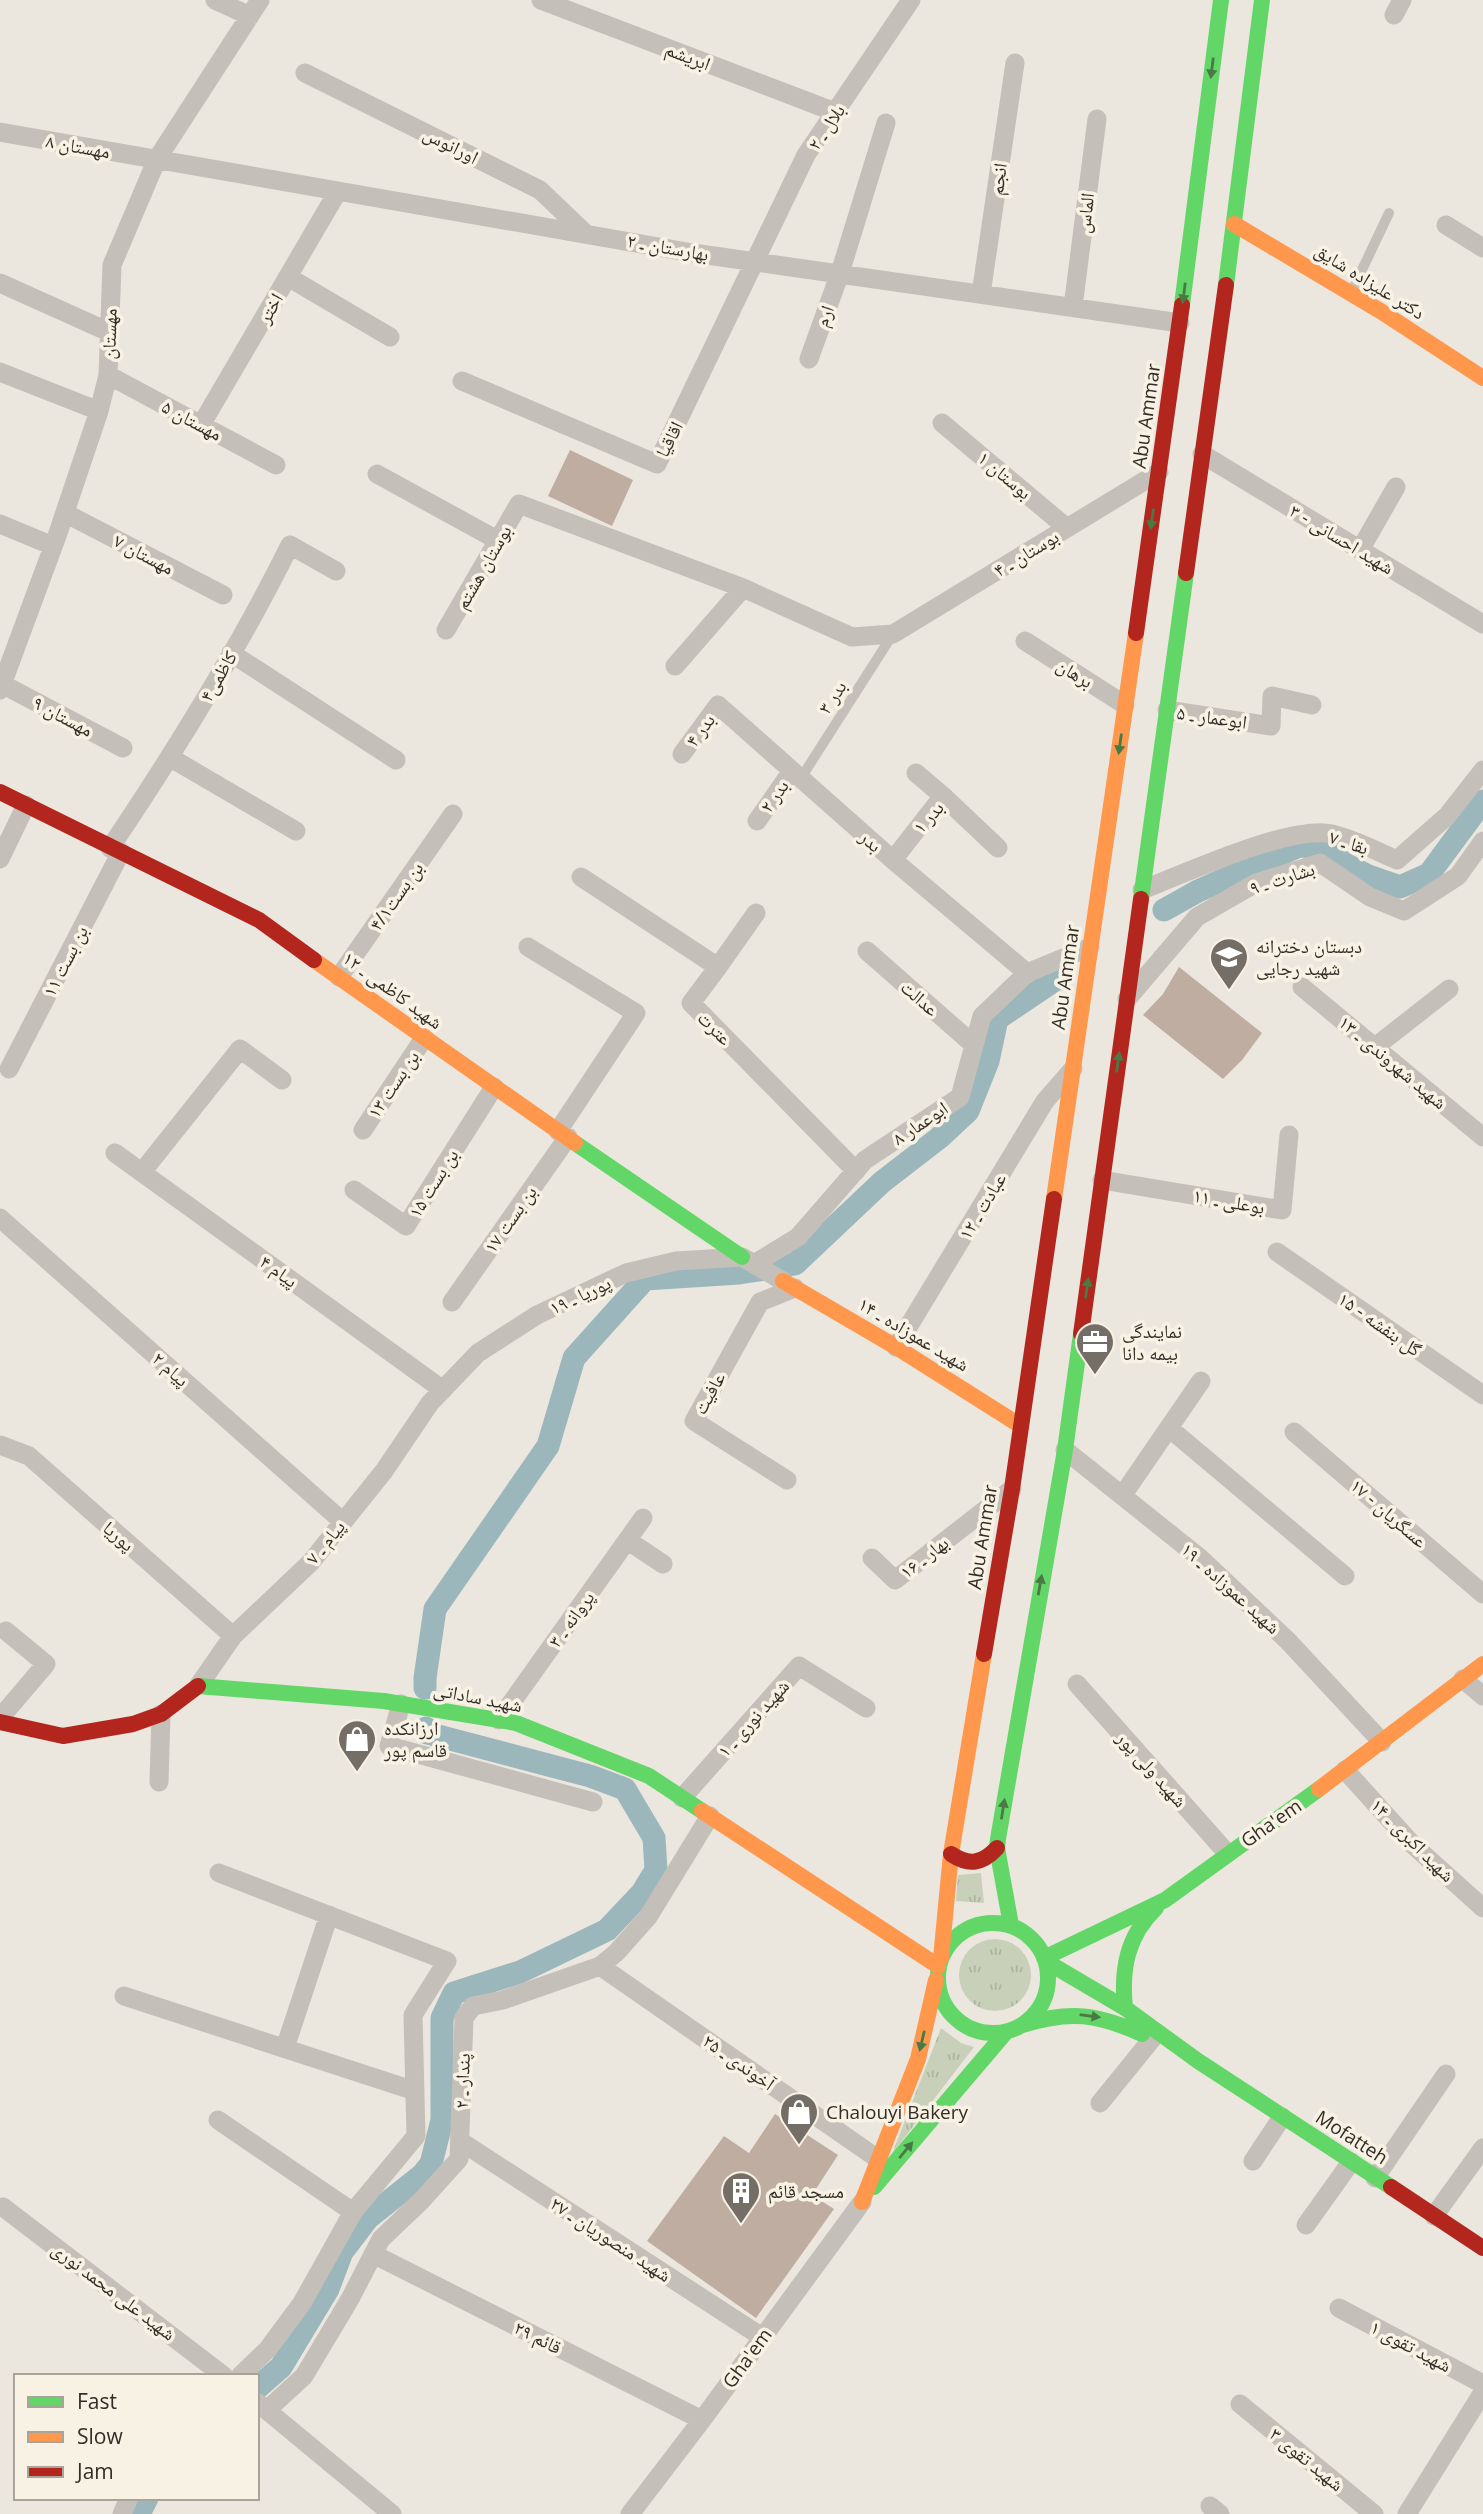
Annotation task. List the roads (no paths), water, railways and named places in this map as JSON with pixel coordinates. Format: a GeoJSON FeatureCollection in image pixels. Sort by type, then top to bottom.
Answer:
{"type":"FeatureCollection","features":[{"type":"Feature","properties":{"kind":"street"},"geometry":{"type":"LineString","coordinates":[[215,0],[255,8]]}},
{"type":"Feature","properties":{"kind":"street","name":"ابریشم"},"geometry":{"type":"LineString","coordinates":[[541,0],[835,112]]}},
{"type":"Feature","properties":{"kind":"street","name":"بلال ـ ۲"},"geometry":{"type":"LineString","coordinates":[[754,261],[806,155],[911,0]]}},
{"type":"Feature","properties":{"kind":"street","name":"Abu Ammar"},"geometry":{"type":"LineString","coordinates":[[862,2202],[897,2119],[919,2056],[939,1966],[951,1854],[1012,1489],[1159,472],[1221,0]]}},
{"type":"Feature","properties":{"kind":"street"},"geometry":{"type":"LineString","coordinates":[[1011,1925],[997,1848],[1065,1450],[1234,224],[1262,0]]}},
{"type":"Feature","properties":{"kind":"street","name":"مهستان"},"geometry":{"type":"LineString","coordinates":[[1,687],[99,411],[108,375],[112,265],[157,159],[255,8]]}},
{"type":"Feature","properties":{"kind":"street","name":"انجم"},"geometry":{"type":"LineString","coordinates":[[981,294],[1015,63]]}},
{"type":"Feature","properties":{"kind":"street","name":"اورانوس"},"geometry":{"type":"LineString","coordinates":[[305,73],[540,190],[585,233]]}},
{"type":"Feature","properties":{"kind":"street","name":"الماس"},"geometry":{"type":"LineString","coordinates":[[1073,307],[1097,119]]}},
{"type":"Feature","properties":{"kind":"street","name":"ارم"},"geometry":{"type":"LineString","coordinates":[[809,359],[840,273],[886,123]]}},
{"type":"Feature","properties":{"kind":"street","name":"مهستان ۸"},"geometry":{"type":"LineString","coordinates":[[0,132],[157,159]]}},
{"type":"Feature","properties":{"kind":"street","name":"بهارستان ـ ۲"},"geometry":{"type":"LineString","coordinates":[[157,159],[754,261],[1180,323]]}},
{"type":"Feature","properties":{"kind":"street","name":"اختر"},"geometry":{"type":"LineString","coordinates":[[201,425],[338,191]]}},
{"type":"Feature","properties":{"kind":"street","name":"دکتر علیزاده شایق"},"geometry":{"type":"LineString","coordinates":[[1234,224],[1351,293],[1483,378]]}},
{"type":"Feature","properties":{"kind":"street"},"geometry":{"type":"LineString","coordinates":[[1446,225],[1483,248]]}},
{"type":"Feature","properties":{"kind":"street","name":"اقاقیا"},"geometry":{"type":"LineString","coordinates":[[462,381],[657,464],[754,261]]}},
{"type":"Feature","properties":{"kind":"street"},"geometry":{"type":"LineString","coordinates":[[288,277],[390,337]]}},
{"type":"Feature","properties":{"kind":"street"},"geometry":{"type":"LineString","coordinates":[[0,284],[110,332]]}},
{"type":"Feature","properties":{"kind":"street"},"geometry":{"type":"LineString","coordinates":[[0,372],[99,411]]}},
{"type":"Feature","properties":{"kind":"street","name":"مهستان ۵"},"geometry":{"type":"LineString","coordinates":[[108,375],[276,465]]}},
{"type":"Feature","properties":{"kind":"street","name":"بوستان ۱"},"geometry":{"type":"LineString","coordinates":[[942,423],[1067,528]]}},
{"type":"Feature","properties":{"kind":"street","name":"شهید احسانی - ۳"},"geometry":{"type":"LineString","coordinates":[[1202,454],[1483,624]]}},
{"type":"Feature","properties":{"kind":"street","name":"بوستان ـ ۴"},"geometry":{"type":"LineString","coordinates":[[893,634],[1159,472]]}},
{"type":"Feature","properties":{"kind":"street"},"geometry":{"type":"LineString","coordinates":[[377,474],[499,541]]}},
{"type":"Feature","properties":{"kind":"street"},"geometry":{"type":"LineString","coordinates":[[1360,550],[1396,487]]}},
{"type":"Feature","properties":{"kind":"street","name":"بوستان هشتم"},"geometry":{"type":"LineString","coordinates":[[446,631],[519,504],[743,588]]}},
{"type":"Feature","properties":{"kind":"street","name":"مهستان ۷"},"geometry":{"type":"LineString","coordinates":[[65,513],[223,595]]}},
{"type":"Feature","properties":{"kind":"street"},"geometry":{"type":"LineString","coordinates":[[0,524],[53,545]]}},
{"type":"Feature","properties":{"kind":"street","name":"کاظمی۴"},"geometry":{"type":"LineString","coordinates":[[116,850],[254,617],[290,545],[336,571]]}},
{"type":"Feature","properties":{"kind":"street"},"geometry":{"type":"LineString","coordinates":[[675,666],[743,588],[852,637],[893,634]]}},
{"type":"Feature","properties":{"kind":"street","name":"برهان"},"geometry":{"type":"LineString","coordinates":[[1025,641],[1125,705]]}},
{"type":"Feature","properties":{"kind":"street"},"geometry":{"type":"LineString","coordinates":[[231,653],[396,760]]}},
{"type":"Feature","properties":{"kind":"street","name":"مهستان ۹"},"geometry":{"type":"LineString","coordinates":[[1,687],[124,748]]}},
{"type":"Feature","properties":{"kind":"street","name":"ابوعمار ـ ۵"},"geometry":{"type":"LineString","coordinates":[[1167,710],[1271,726],[1272,696],[1312,705]]}},
{"type":"Feature","properties":{"kind":"street","name":"بدر"},"geometry":{"type":"LineString","coordinates":[[718,705],[893,860],[1027,973]]}},
{"type":"Feature","properties":{"kind":"street","name":"بدر ۴"},"geometry":{"type":"LineString","coordinates":[[682,754],[718,705]]}},
{"type":"Feature","properties":{"kind":"street"},"geometry":{"type":"LineString","coordinates":[[171,758],[296,831]]}},
{"type":"Feature","properties":{"kind":"street","name":"بقا ـ ۷"},"geometry":{"type":"LineString","coordinates":[[1142,890],[1249,848],[1295,835],[1330,833],[1397,860],[1447,817],[1483,771]]}},
{"type":"Feature","properties":{"kind":"street"},"geometry":{"type":"LineString","coordinates":[[916,773],[943,796]]}},
{"type":"Feature","properties":{"kind":"street","name":"بدر ۲"},"geometry":{"type":"LineString","coordinates":[[757,821],[796,774]]}},
{"type":"Feature","properties":{"kind":"street","name":"شهید کاظمی ـ ۱۲"},"geometry":{"type":"LineString","coordinates":[[0,792],[259,920],[494,1087],[748,1260]]}},
{"type":"Feature","properties":{"kind":"street","name":"بدر ۱"},"geometry":{"type":"LineString","coordinates":[[893,860],[943,796],[998,848]]}},
{"type":"Feature","properties":{"kind":"street"},"geometry":{"type":"LineString","coordinates":[[0,859],[26,805]]}},
{"type":"Feature","properties":{"kind":"street","name":"بن بست۴/۱"},"geometry":{"type":"LineString","coordinates":[[339,977],[453,814]]}},
{"type":"Feature","properties":{"kind":"street","name":"بشارت ـ ۹"},"geometry":{"type":"LineString","coordinates":[[1127,999],[1197,917],[1256,883],[1320,863],[1370,897],[1404,911],[1458,876],[1483,841]]}},
{"type":"Feature","properties":{"kind":"street","name":"بن بست ۱۱"},"geometry":{"type":"LineString","coordinates":[[9,1069],[116,850]]}},
{"type":"Feature","properties":{"kind":"street"},"geometry":{"type":"LineString","coordinates":[[581,877],[718,967],[756,913]]}},
{"type":"Feature","properties":{"kind":"street","name":"بن بست ۱۷"},"geometry":{"type":"LineString","coordinates":[[452,1302],[563,1134],[636,1013],[528,947]]}},
{"type":"Feature","properties":{"kind":"street","name":"ابوعمار ۸"},"geometry":{"type":"LineString","coordinates":[[748,1260],[798,1237],[865,1160],[960,1097],[982,1016],[1027,973],[1090,947]]}},
{"type":"Feature","properties":{"kind":"street","name":"عدالت"},"geometry":{"type":"LineString","coordinates":[[867,951],[974,1045]]}},
{"type":"Feature","properties":{"kind":"street","name":"عترت"},"geometry":{"type":"LineString","coordinates":[[718,967],[691,1003],[856,1171]]}},
{"type":"Feature","properties":{"kind":"street","name":"شهید شهروندی ـ ۱۳"},"geometry":{"type":"LineString","coordinates":[[1302,987],[1483,1137]]}},
{"type":"Feature","properties":{"kind":"street"},"geometry":{"type":"LineString","coordinates":[[1375,1047],[1449,989]]}},
{"type":"Feature","properties":{"kind":"street","name":"بن بست ۱۳"},"geometry":{"type":"LineString","coordinates":[[363,1130],[424,1038]]}},
{"type":"Feature","properties":{"kind":"street"},"geometry":{"type":"LineString","coordinates":[[142,1172],[240,1049],[282,1080]]}},
{"type":"Feature","properties":{"kind":"street","name":"عبادت ـ ۱۲"},"geometry":{"type":"LineString","coordinates":[[896,1347],[1045,1101],[1073,1069]]}},
{"type":"Feature","properties":{"kind":"street","name":"بن بست ۱۵"},"geometry":{"type":"LineString","coordinates":[[354,1190],[406,1226],[494,1087]]}},
{"type":"Feature","properties":{"kind":"street","name":"بوعلی ـ ۱۱"},"geometry":{"type":"LineString","coordinates":[[1102,1180],[1282,1210],[1289,1135]]}},
{"type":"Feature","properties":{"kind":"street","name":"پیام ۴"},"geometry":{"type":"LineString","coordinates":[[115,1153],[443,1390]]}},
{"type":"Feature","properties":{"kind":"street","name":"پیام ۲"},"geometry":{"type":"LineString","coordinates":[[0,1218],[342,1521]]}},
{"type":"Feature","properties":{"kind":"street","name":"گل بنفشه - ۱۵"},"geometry":{"type":"LineString","coordinates":[[1277,1252],[1483,1395]]}},
{"type":"Feature","properties":{"kind":"street"},"geometry":{"type":"LineString","coordinates":[[748,1260],[789,1284]]}},
{"type":"Feature","properties":{"kind":"street","name":"پوریا ـ ۱۹"},"geometry":{"type":"LineString","coordinates":[[443,1390],[478,1353],[537,1315],[626,1273],[676,1261],[748,1260]]}},
{"type":"Feature","properties":{"kind":"street","name":"شهید عموزاده ـ ۱۴"},"geometry":{"type":"LineString","coordinates":[[789,1284],[896,1347],[1021,1426]]}},
{"type":"Feature","properties":{"kind":"street","name":"عافیت"},"geometry":{"type":"LineString","coordinates":[[786,1480],[694,1422],[760,1302],[789,1284]]}},
{"type":"Feature","properties":{"kind":"street"},"geometry":{"type":"LineString","coordinates":[[1122,1496],[1201,1381]]}},
{"type":"Feature","properties":{"kind":"street","name":"پیام ـ ۷"},"geometry":{"type":"LineString","coordinates":[[199,1685],[233,1636],[311,1562],[384,1471],[430,1403],[443,1390]]}},
{"type":"Feature","properties":{"kind":"street"},"geometry":{"type":"LineString","coordinates":[[1169,1427],[1345,1576]]}},
{"type":"Feature","properties":{"kind":"street","name":"عسگریان - ۱۷"},"geometry":{"type":"LineString","coordinates":[[1294,1432],[1483,1594]]}},
{"type":"Feature","properties":{"kind":"street","name":"پوریا"},"geometry":{"type":"LineString","coordinates":[[0,1445],[29,1456],[233,1636]]}},
{"type":"Feature","properties":{"kind":"street","name":"شهید عموزاده ـ ۱۹"},"geometry":{"type":"LineString","coordinates":[[1065,1450],[1200,1558],[1288,1641],[1382,1742]]}},
{"type":"Feature","properties":{"kind":"street","name":"بهار ـ ۱۶"},"geometry":{"type":"LineString","coordinates":[[872,1558],[895,1580],[1012,1489]]}},
{"type":"Feature","properties":{"kind":"street","name":"پروانه ـ ۳"},"geometry":{"type":"LineString","coordinates":[[499,1720],[643,1518]]}},
{"type":"Feature","properties":{"kind":"street"},"geometry":{"type":"LineString","coordinates":[[627,1540],[663,1564]]}},
{"type":"Feature","properties":{"kind":"street"},"geometry":{"type":"LineString","coordinates":[[6,1631],[47,1664],[0,1720],[63,1735],[133,1724],[161,1713],[199,1685]]}},
{"type":"Feature","properties":{"kind":"street","name":"Gha'em"},"geometry":{"type":"LineString","coordinates":[[1045,1960],[1165,1900],[1345,1770],[1483,1664]]}},
{"type":"Feature","properties":{"kind":"street","name":"شهید نوری ـ ۱"},"geometry":{"type":"LineString","coordinates":[[682,1798],[799,1666],[866,1709]]}},
{"type":"Feature","properties":{"kind":"street"},"geometry":{"type":"LineString","coordinates":[[1463,1679],[1483,1696]]}},
{"type":"Feature","properties":{"kind":"street","name":"شهید ولی پور"},"geometry":{"type":"LineString","coordinates":[[1077,1684],[1227,1853]]}},
{"type":"Feature","properties":{"kind":"street","name":"شهید ساداتی"},"geometry":{"type":"LineString","coordinates":[[199,1685],[401,1704],[516,1723],[649,1776],[939,1966]]}},
{"type":"Feature","properties":{"kind":"street"},"geometry":{"type":"LineString","coordinates":[[401,1704],[389,1745],[593,1802]]}},
{"type":"Feature","properties":{"kind":"street"},"geometry":{"type":"LineString","coordinates":[[159,1782],[161,1713]]}},
{"type":"Feature","properties":{"kind":"street","name":"شهید اکبری ـ ۱۴"},"geometry":{"type":"LineString","coordinates":[[1345,1770],[1412,1844],[1483,1908]]}},
{"type":"Feature","properties":{"kind":"street","name":"پندار ـ ۲"},"geometry":{"type":"LineString","coordinates":[[262,2406],[304,2376],[350,2299],[381,2239],[460,2159],[464,2018],[473,2006],[503,2000],[600,1965],[616,1953],[648,1917],[710,1816]]}},
{"type":"Feature","properties":{"kind":"street"},"geometry":{"type":"LineString","coordinates":[[951,1854],[962,1862],[976,1864],[989,1858],[997,1848]]}},
{"type":"Feature","properties":{"kind":"street"},"geometry":{"type":"LineString","coordinates":[[219,1872],[447,1961],[413,2015],[416,2136],[352,2212],[302,2303],[268,2349],[242,2374]]}},
{"type":"Feature","properties":{"kind":"street"},"geometry":{"type":"LineString","coordinates":[[1125,2008],[1122,1988],[1128,1948],[1149,1913],[1165,1900]]}},
{"type":"Feature","properties":{"kind":"street"},"geometry":{"type":"LineString","coordinates":[[285,2048],[329,1915]]}},
{"type":"Feature","properties":{"kind":"street"},"geometry":{"type":"LineString","coordinates":[[1023,2025],[1037,2013],[1049,1980],[1039,1947],[1026,1933],[1011,1925],[994,1922],[977,1924],[962,1932],[949,1943],[939,1966],[939,1992],[957,2021],[981,2031],[1006,2032],[1067,2014],[1095,2015],[1198,2061]]}},
{"type":"Feature","properties":{"kind":"street"},"geometry":{"type":"LineString","coordinates":[[1045,1960],[1125,2008],[1198,2061]]}},
{"type":"Feature","properties":{"kind":"street","name":"آخوندی ـ ۲۵"},"geometry":{"type":"LineString","coordinates":[[600,1965],[878,2159]]}},
{"type":"Feature","properties":{"kind":"street"},"geometry":{"type":"LineString","coordinates":[[124,1996],[415,2091]]}},
{"type":"Feature","properties":{"kind":"street"},"geometry":{"type":"LineString","coordinates":[[862,2202],[1006,2032]]}},
{"type":"Feature","properties":{"kind":"street"},"geometry":{"type":"LineString","coordinates":[[1100,2103],[1152,2039]]}},
{"type":"Feature","properties":{"kind":"street","name":"Mofatteh"},"geometry":{"type":"LineString","coordinates":[[1198,2061],[1483,2248]]}},
{"type":"Feature","properties":{"kind":"street"},"geometry":{"type":"LineString","coordinates":[[1375,2178],[1447,2074]]}},
{"type":"Feature","properties":{"kind":"street"},"geometry":{"type":"LineString","coordinates":[[1253,2161],[1282,2117]]}},
{"type":"Feature","properties":{"kind":"street"},"geometry":{"type":"LineString","coordinates":[[218,2120],[352,2212]]}},
{"type":"Feature","properties":{"kind":"street","name":"شهید منصوریان ـ ۲۷"},"geometry":{"type":"LineString","coordinates":[[460,2141],[762,2337]]}},
{"type":"Feature","properties":{"kind":"street"},"geometry":{"type":"LineString","coordinates":[[1434,2216],[1483,2148]]}},
{"type":"Feature","properties":{"kind":"street"},"geometry":{"type":"LineString","coordinates":[[1306,2225],[1351,2162]]}},
{"type":"Feature","properties":{"kind":"street","name":"Gha'em"},"geometry":{"type":"LineString","coordinates":[[630,2514],[862,2202]]}},
{"type":"Feature","properties":{"kind":"street","name":"شهید علی محمد نوری"},"geometry":{"type":"LineString","coordinates":[[3,2207],[221,2374]]}},
{"type":"Feature","properties":{"kind":"street","name":"قائم ۲۹"},"geometry":{"type":"LineString","coordinates":[[373,2254],[702,2420]]}},
{"type":"Feature","properties":{"kind":"street","name":"شهید تقوی ۱"},"geometry":{"type":"LineString","coordinates":[[1339,2308],[1483,2384]]}},
{"type":"Feature","properties":{"kind":"street"},"geometry":{"type":"LineString","coordinates":[[1407,2514],[1483,2392]]}},
{"type":"Feature","properties":{"kind":"street","name":"شهید تقوی ۳"},"geometry":{"type":"LineString","coordinates":[[1240,2404],[1374,2514]]}},
{"type":"Feature","properties":{"kind":"street"},"geometry":{"type":"LineString","coordinates":[[262,2406],[392,2514]]}},
{"type":"Feature","properties":{"kind":"lane"},"geometry":{"type":"LineString","coordinates":[[1351,293],[1389,213]]}},
{"type":"Feature","properties":{"kind":"lane","name":"بدر ۳"},"geometry":{"type":"LineString","coordinates":[[796,774],[893,634]]}},
{"type":"Feature","properties":{"kind":"waterway"},"geometry":{"type":"LineString","coordinates":[[1164,910],[1198,891],[1299,846],[1322,847],[1345,864],[1368,876],[1400,887],[1429,874],[1483,801]]}},
{"type":"Feature","properties":{"kind":"waterway"},"geometry":{"type":"LineString","coordinates":[[425,1688],[435,1609],[548,1446],[574,1358],[645,1279],[739,1273],[795,1264],[882,1182],[939,1138],[968,1111],[988,1061],[997,1019],[1058,978]]}},
{"type":"Feature","properties":{"kind":"waterway"},"geometry":{"type":"LineString","coordinates":[[259,2386],[281,2367],[328,2289],[342,2252],[368,2218],[422,2175],[431,2164],[442,2120],[442,2018],[454,1993],[520,1972],[607,1930],[642,1893],[656,1870],[654,1838],[625,1789],[590,1776],[427,1733],[426,1728]]}},
{"type":"Feature","properties":{"kind":"waterway"},"geometry":{"type":"LineString","coordinates":[[139,2514],[146,2500]]}},
{"type":"Feature","properties":{"kind":"place","name":"دبستان دخترانه شهید رجایی"},"geometry":{"type":"Point","coordinates":[1229,991]}},
{"type":"Feature","properties":{"kind":"place","name":"نمایندگی بیمه دانا"},"geometry":{"type":"Point","coordinates":[1095,1376]}},
{"type":"Feature","properties":{"kind":"place","name":"ارزانکده قاسم پور"},"geometry":{"type":"Point","coordinates":[357,1773]}},
{"type":"Feature","properties":{"kind":"place","name":"Chalouyi Bakery"},"geometry":{"type":"Point","coordinates":[799,2146]}},
{"type":"Feature","properties":{"kind":"place","name":"مسجد قائم"},"geometry":{"type":"Point","coordinates":[741,2225]}}]}
